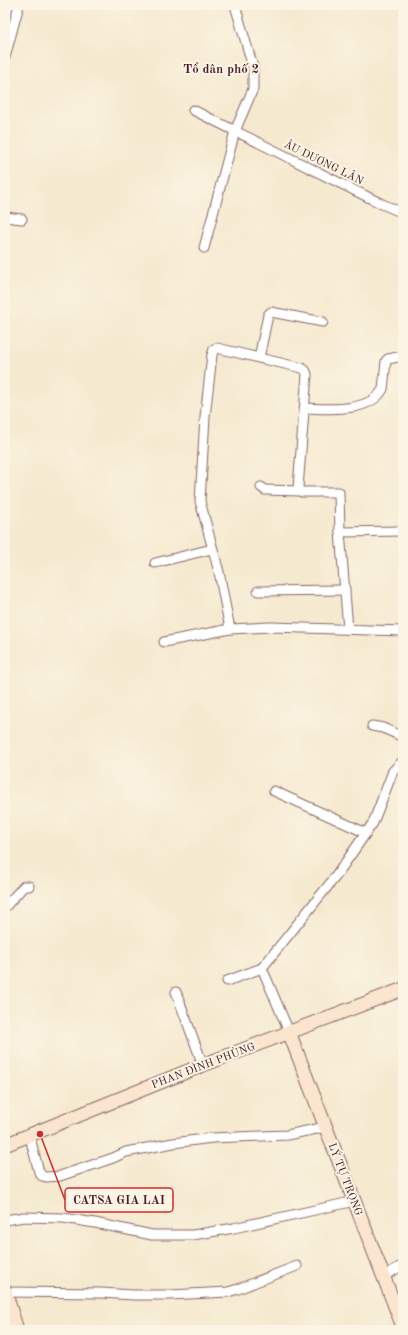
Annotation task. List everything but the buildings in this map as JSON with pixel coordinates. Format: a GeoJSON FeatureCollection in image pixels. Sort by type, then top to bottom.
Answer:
{"type":"FeatureCollection","features":[{"type":"Feature","properties":{"kind":"street"},"geometry":{"type":"LineString","coordinates":[[5,58],[18,5]]}},
{"type":"Feature","properties":{"kind":"street"},"geometry":{"type":"LineString","coordinates":[[204,248],[235,131],[253,89],[253,67],[235,5]]}},
{"type":"Feature","properties":{"kind":"street","name":"ÂU DƯƠNG LÂN"},"geometry":{"type":"LineString","coordinates":[[193,110],[403,213]]}},
{"type":"Feature","properties":{"kind":"street"},"geometry":{"type":"LineString","coordinates":[[5,217],[22,219]]}},
{"type":"Feature","properties":{"kind":"street"},"geometry":{"type":"LineString","coordinates":[[260,358],[268,315],[271,312],[323,322]]}},
{"type":"Feature","properties":{"kind":"street"},"geometry":{"type":"LineString","coordinates":[[230,629],[223,587],[200,502],[205,417],[212,352],[214,349],[218,348],[302,368],[305,370],[307,374],[298,488],[300,491]]}},
{"type":"Feature","properties":{"kind":"street"},"geometry":{"type":"LineString","coordinates":[[305,408],[338,409],[354,407],[371,401],[381,393],[383,389],[386,361],[403,356]]}},
{"type":"Feature","properties":{"kind":"street"},"geometry":{"type":"LineString","coordinates":[[260,487],[265,490],[339,492],[340,532],[348,629]]}},
{"type":"Feature","properties":{"kind":"street"},"geometry":{"type":"LineString","coordinates":[[340,532],[403,531]]}},
{"type":"Feature","properties":{"kind":"street"},"geometry":{"type":"LineString","coordinates":[[155,563],[212,549]]}},
{"type":"Feature","properties":{"kind":"street"},"geometry":{"type":"LineString","coordinates":[[258,591],[345,590]]}},
{"type":"Feature","properties":{"kind":"street"},"geometry":{"type":"LineString","coordinates":[[164,642],[230,629],[270,627],[403,631]]}},
{"type":"Feature","properties":{"kind":"street"},"geometry":{"type":"LineString","coordinates":[[372,726],[383,728],[403,737]]}},
{"type":"Feature","properties":{"kind":"street"},"geometry":{"type":"LineString","coordinates":[[227,981],[262,968],[336,876],[373,823],[392,771],[403,761]]}},
{"type":"Feature","properties":{"kind":"street"},"geometry":{"type":"LineString","coordinates":[[274,792],[366,833]]}},
{"type":"Feature","properties":{"kind":"street"},"geometry":{"type":"LineString","coordinates":[[5,907],[24,886],[29,886]]}},
{"type":"Feature","properties":{"kind":"street"},"geometry":{"type":"LineString","coordinates":[[262,968],[289,1032]]}},
{"type":"Feature","properties":{"kind":"street","name":"PHAN ĐÌNH PHÙNG"},"geometry":{"type":"LineString","coordinates":[[5,1145],[29,1134],[203,1065],[403,989]]}},
{"type":"Feature","properties":{"kind":"street"},"geometry":{"type":"LineString","coordinates":[[176,992],[203,1065]]}},
{"type":"Feature","properties":{"kind":"street","name":"LÝ TỰ TRỌNG"},"geometry":{"type":"LineString","coordinates":[[289,1032],[403,1326]]}},
{"type":"Feature","properties":{"kind":"street"},"geometry":{"type":"LineString","coordinates":[[29,1134],[39,1172],[42,1176],[46,1177],[60,1176],[126,1152],[148,1147],[212,1138],[287,1135],[326,1127]]}},
{"type":"Feature","properties":{"kind":"street"},"geometry":{"type":"LineString","coordinates":[[5,1220],[24,1217],[63,1218],[152,1235],[193,1234],[234,1228],[355,1201]]}},
{"type":"Feature","properties":{"kind":"street"},"geometry":{"type":"LineString","coordinates":[[384,1276],[403,1265]]}},
{"type":"Feature","properties":{"kind":"street"},"geometry":{"type":"LineString","coordinates":[[17,1330],[5,1292],[170,1295],[228,1292],[297,1266]]}},
{"type":"Feature","properties":{"kind":"place","name":"CATSA GIA LAI"},"geometry":{"type":"Point","coordinates":[40,1134]}},
{"type":"Feature","properties":{"kind":"district","name":"Tổ dân phố 2"},"geometry":{"type":"Point","coordinates":[221,68]}}]}
